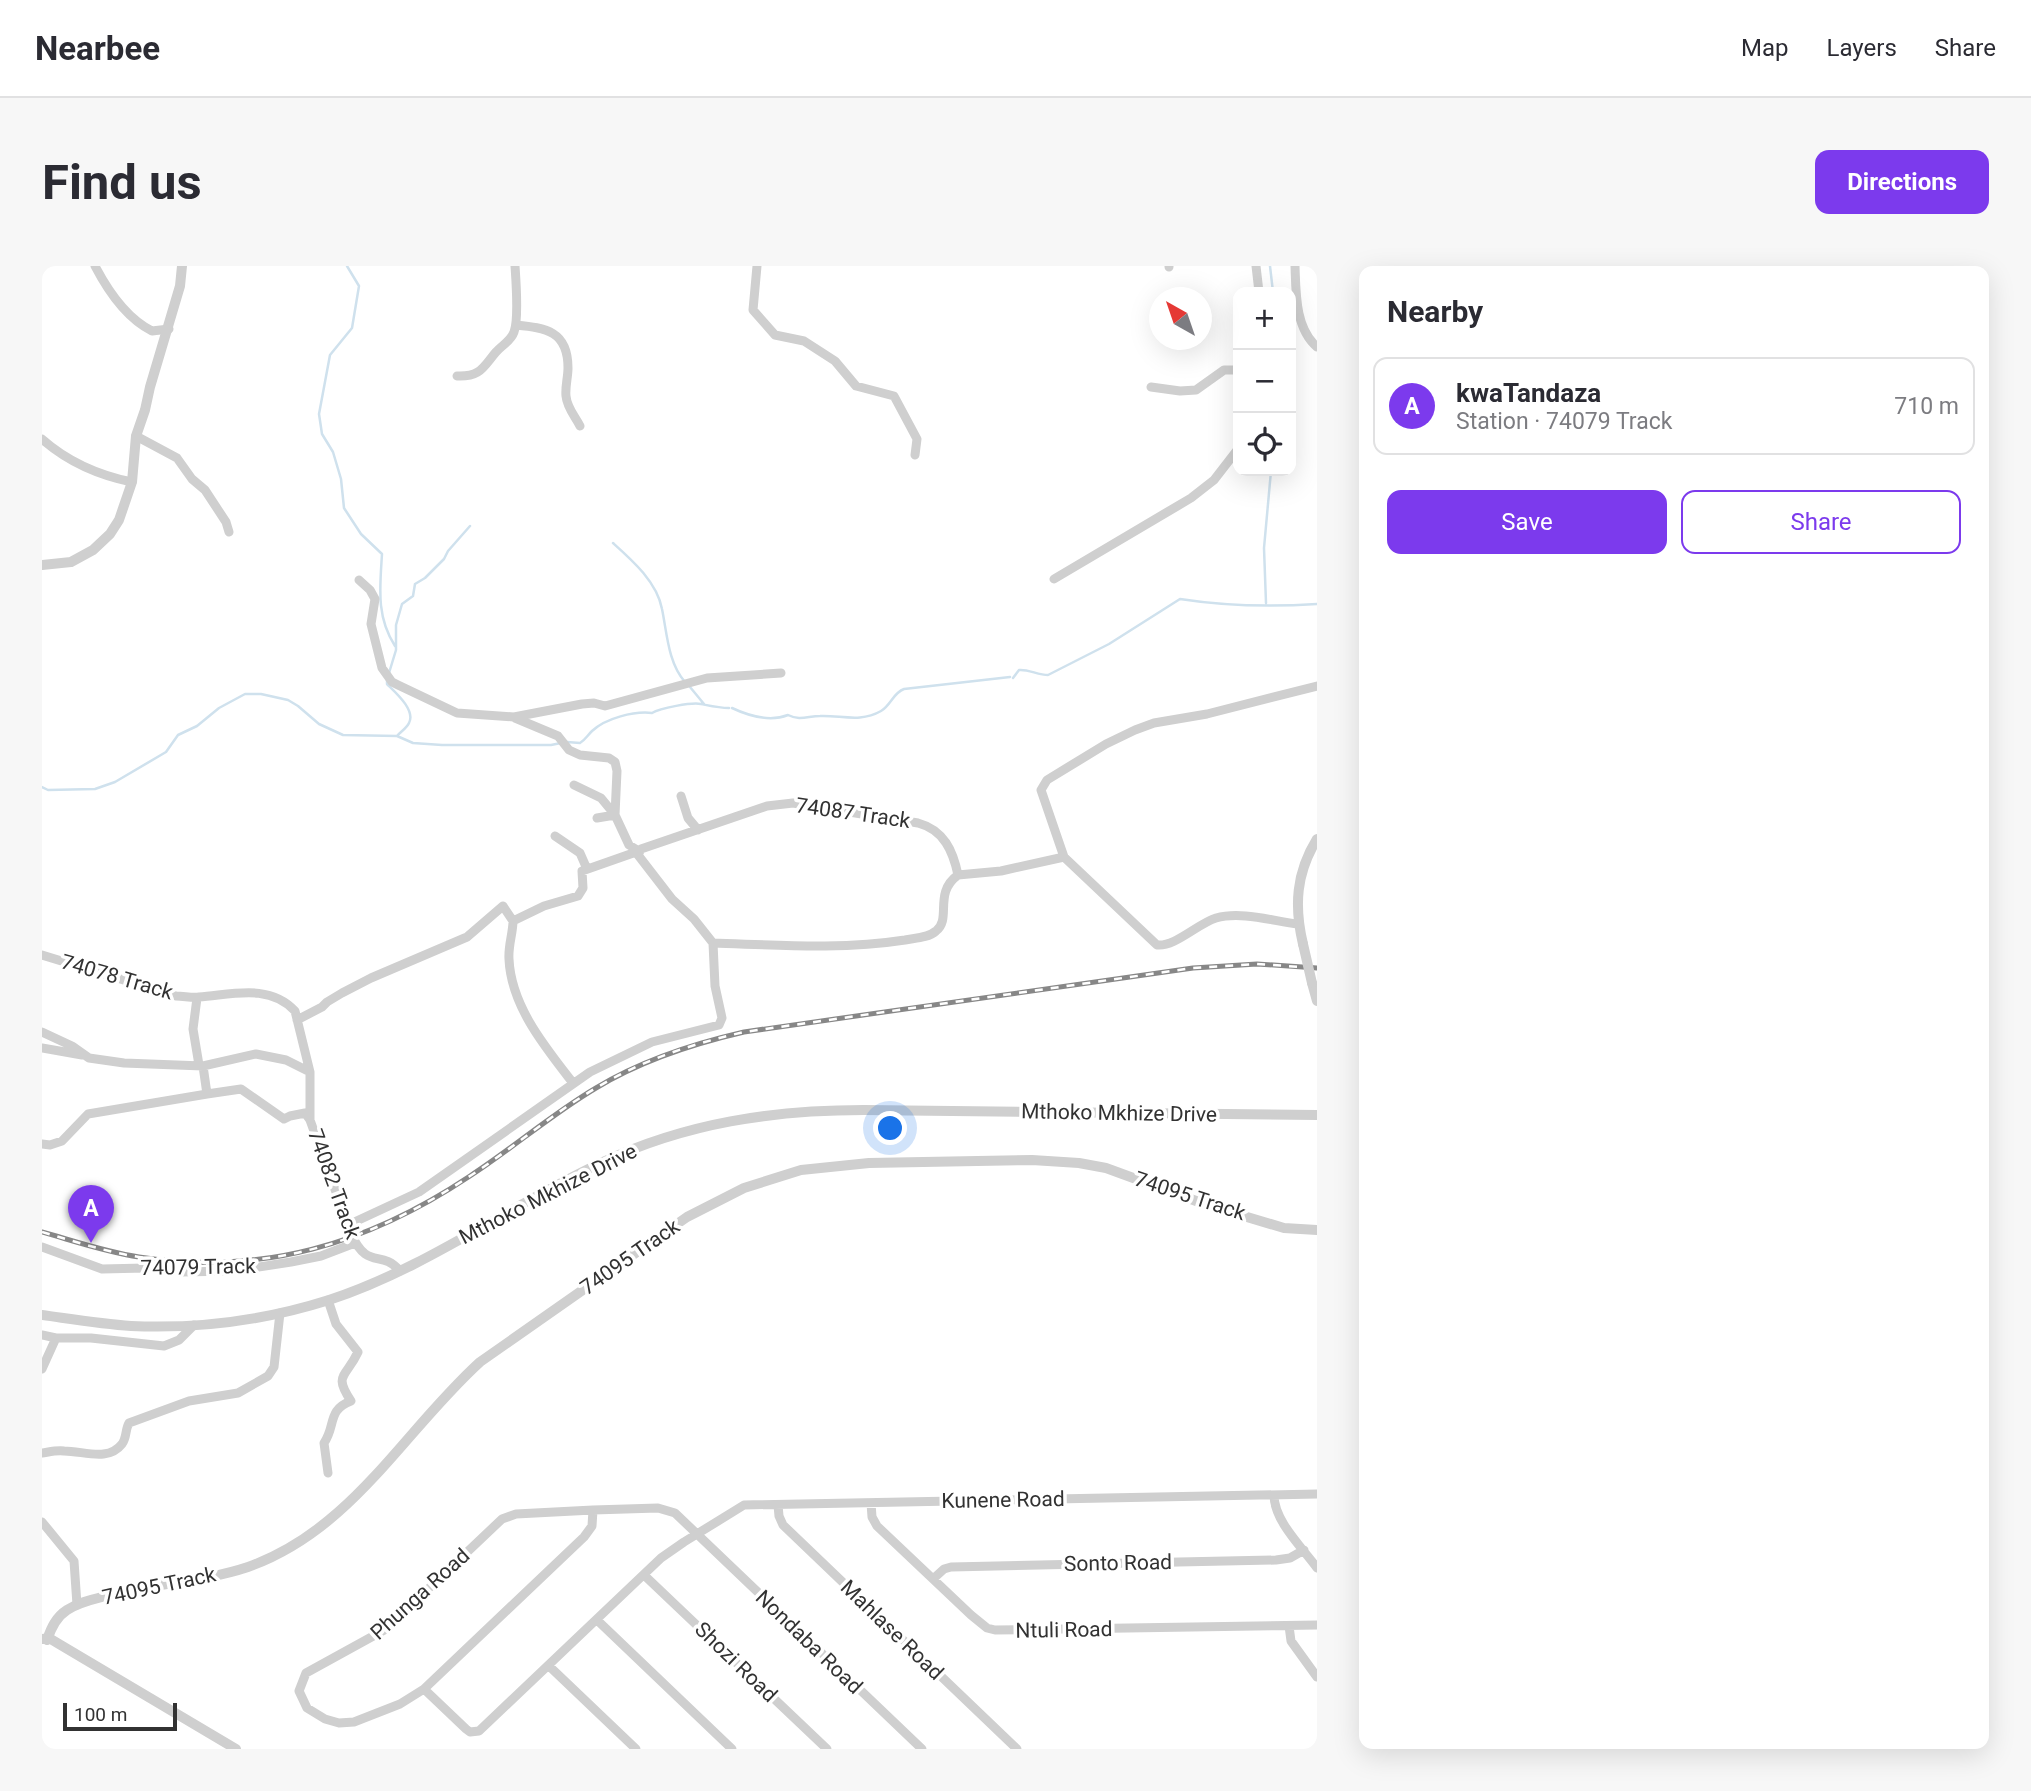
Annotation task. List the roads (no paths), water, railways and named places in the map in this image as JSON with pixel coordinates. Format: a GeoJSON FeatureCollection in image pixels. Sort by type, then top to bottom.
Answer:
{"type":"FeatureCollection","features":[{"type":"Feature","properties":{"kind":"street"},"geometry":{"type":"LineString","coordinates":[[95,266],[106,286],[134,320],[152,331],[169,329]]}},
{"type":"Feature","properties":{"kind":"street"},"geometry":{"type":"LineString","coordinates":[[42,565],[71,562],[102,543],[118,520],[132,482],[136,436],[169,329],[182,266]]}},
{"type":"Feature","properties":{"kind":"street"},"geometry":{"type":"LineString","coordinates":[[457,376],[473,375],[486,366],[497,350],[511,338],[516,325],[515,266]]}},
{"type":"Feature","properties":{"kind":"street"},"geometry":{"type":"LineString","coordinates":[[757,266],[752,302],[755,315],[775,335],[804,341],[835,361],[856,386],[894,396],[917,439],[915,455]]}},
{"type":"Feature","properties":{"kind":"street"},"geometry":{"type":"LineString","coordinates":[[1256,266],[1258,287]]}},
{"type":"Feature","properties":{"kind":"street"},"geometry":{"type":"LineString","coordinates":[[1296,266],[1301,320],[1304,331],[1317,347]]}},
{"type":"Feature","properties":{"kind":"street"},"geometry":{"type":"LineString","coordinates":[[516,325],[543,328],[554,333],[562,342],[568,364],[566,397],[580,426]]}},
{"type":"Feature","properties":{"kind":"street"},"geometry":{"type":"LineString","coordinates":[[1152,387],[1191,391],[1201,388],[1224,370],[1233,370]]}},
{"type":"Feature","properties":{"kind":"street"},"geometry":{"type":"LineString","coordinates":[[136,436],[177,458],[205,490],[226,522],[229,532]]}},
{"type":"Feature","properties":{"kind":"street"},"geometry":{"type":"LineString","coordinates":[[42,439],[64,456],[95,472],[132,482]]}},
{"type":"Feature","properties":{"kind":"street"},"geometry":{"type":"LineString","coordinates":[[1054,579],[1191,498],[1214,480],[1233,455]]}},
{"type":"Feature","properties":{"kind":"street"},"geometry":{"type":"LineString","coordinates":[[359,580],[375,599],[371,624],[382,668],[392,682],[457,713],[514,718],[594,703],[605,706],[707,678],[781,673]]}},
{"type":"Feature","properties":{"kind":"street"},"geometry":{"type":"LineString","coordinates":[[1298,924],[1231,916],[1204,923],[1169,945],[1157,945],[1064,857],[1041,790],[1047,780],[1106,744],[1154,723],[1207,714],[1317,686]]}},
{"type":"Feature","properties":{"kind":"street"},"geometry":{"type":"LineString","coordinates":[[514,718],[558,736],[569,750],[612,759],[617,771],[615,815]]}},
{"type":"Feature","properties":{"kind":"street"},"geometry":{"type":"LineString","coordinates":[[348,1225],[419,1192],[590,1072],[652,1042],[719,1025],[722,1018],[715,986],[713,943],[694,919],[672,899],[638,855],[639,851],[629,845],[615,815],[601,798],[575,785]]}},
{"type":"Feature","properties":{"kind":"street"},"geometry":{"type":"LineString","coordinates":[[681,796],[688,818],[698,830]]}},
{"type":"Feature","properties":{"kind":"street","name":"74087 Track"},"geometry":{"type":"LineString","coordinates":[[587,869],[778,804],[793,803],[925,824],[945,839],[953,853],[958,875]]}},
{"type":"Feature","properties":{"kind":"street"},"geometry":{"type":"LineString","coordinates":[[597,818],[615,815]]}},
{"type":"Feature","properties":{"kind":"street"},"geometry":{"type":"LineString","coordinates":[[513,921],[544,906],[578,896],[583,888],[582,871],[587,869],[580,853],[555,836]]}},
{"type":"Feature","properties":{"kind":"street"},"geometry":{"type":"LineString","coordinates":[[1317,839],[1301,874],[1297,908],[1298,924],[1317,1001]]}},
{"type":"Feature","properties":{"kind":"street"},"geometry":{"type":"LineString","coordinates":[[713,943],[803,947],[860,946],[930,935],[942,924],[946,890],[950,881],[958,875],[1001,871],[1064,857]]}},
{"type":"Feature","properties":{"kind":"street"},"geometry":{"type":"LineString","coordinates":[[298,1020],[371,978],[467,937],[503,906],[513,921],[508,955],[517,993],[535,1032],[573,1083]]}},
{"type":"Feature","properties":{"kind":"street","name":"74078 Track"},"geometry":{"type":"LineString","coordinates":[[42,955],[176,996],[197,998],[254,992],[289,1005],[298,1020]]}},
{"type":"Feature","properties":{"kind":"street"},"geometry":{"type":"LineString","coordinates":[[197,998],[193,1029],[207,1094]]}},
{"type":"Feature","properties":{"kind":"street","name":"74082 Track"},"geometry":{"type":"LineString","coordinates":[[298,1020],[310,1072],[310,1120],[355,1243],[365,1256],[393,1264],[400,1271]]}},
{"type":"Feature","properties":{"kind":"street"},"geometry":{"type":"LineString","coordinates":[[42,1032],[72,1046],[89,1058]]}},
{"type":"Feature","properties":{"kind":"street"},"geometry":{"type":"LineString","coordinates":[[42,1048],[89,1058],[145,1065],[201,1065],[256,1054],[286,1060],[310,1072]]}},
{"type":"Feature","properties":{"kind":"street"},"geometry":{"type":"LineString","coordinates":[[42,1144],[59,1142],[88,1114],[241,1089],[284,1119],[290,1115],[305,1114],[310,1120]]}},
{"type":"Feature","properties":{"kind":"street","name":"Mthoko Mkhize Drive"},"geometry":{"type":"LineString","coordinates":[[42,1315],[130,1326],[194,1325],[280,1313],[328,1300],[400,1271],[603,1162],[682,1132],[754,1116],[785,1112],[854,1110],[1317,1115]]}},
{"type":"Feature","properties":{"kind":"street","name":"74095 Track"},"geometry":{"type":"LineString","coordinates":[[44,1639],[58,1617],[77,1605],[124,1591],[204,1578],[247,1567],[284,1551],[316,1532],[353,1500],[454,1386],[480,1362],[687,1217],[718,1200],[769,1179],[801,1170],[869,1163],[1032,1160],[1079,1163],[1106,1168],[1207,1205],[1284,1228],[1317,1230]]}},
{"type":"Feature","properties":{"kind":"street","name":"74079 Track"},"geometry":{"type":"LineString","coordinates":[[42,1247],[102,1269],[145,1268],[198,1272],[233,1271],[291,1262],[331,1253],[355,1243]]}},
{"type":"Feature","properties":{"kind":"street"},"geometry":{"type":"LineString","coordinates":[[328,1300],[336,1324],[358,1352],[344,1373],[341,1384],[351,1401],[342,1404],[335,1412],[324,1443],[328,1473]]}},
{"type":"Feature","properties":{"kind":"street"},"geometry":{"type":"LineString","coordinates":[[42,1454],[60,1450],[99,1455],[115,1451],[125,1440],[127,1426],[189,1401],[238,1393],[268,1376],[274,1367],[280,1313]]}},
{"type":"Feature","properties":{"kind":"street"},"geometry":{"type":"LineString","coordinates":[[42,1335],[164,1346],[179,1340],[194,1325]]}},
{"type":"Feature","properties":{"kind":"street"},"geometry":{"type":"LineString","coordinates":[[42,1369],[56,1338]]}},
{"type":"Feature","properties":{"kind":"street"},"geometry":{"type":"LineString","coordinates":[[1274,1494],[1276,1510],[1317,1568]]}},
{"type":"Feature","properties":{"kind":"street","name":"Kunene Road"},"geometry":{"type":"LineString","coordinates":[[424,1689],[456,1720],[474,1732],[487,1724],[670,1551],[744,1506],[1317,1494]]}},
{"type":"Feature","properties":{"kind":"street","name":"Ntuli Road"},"geometry":{"type":"LineString","coordinates":[[872,1503],[872,1517],[877,1526],[982,1625],[995,1630],[1317,1625]]}},
{"type":"Feature","properties":{"kind":"street","name":"Mahlase Road"},"geometry":{"type":"LineString","coordinates":[[778,1505],[783,1525],[1017,1749]]}},
{"type":"Feature","properties":{"kind":"street"},"geometry":{"type":"LineString","coordinates":[[593,1510],[669,1510],[697,1534]]}},
{"type":"Feature","properties":{"kind":"street","name":"Phunga Road"},"geometry":{"type":"LineString","coordinates":[[593,1510],[592,1526],[584,1538],[424,1689],[375,1715],[354,1722],[340,1723],[325,1719],[306,1708],[299,1691],[306,1672],[386,1629],[502,1519],[516,1514],[593,1510]]}},
{"type":"Feature","properties":{"kind":"street"},"geometry":{"type":"LineString","coordinates":[[42,1522],[74,1561],[77,1605]]}},
{"type":"Feature","properties":{"kind":"street","name":"Nondaba Road"},"geometry":{"type":"LineString","coordinates":[[697,1534],[922,1749]]}},
{"type":"Feature","properties":{"kind":"street","name":"Sonto Road"},"geometry":{"type":"LineString","coordinates":[[933,1579],[944,1569],[951,1567],[1276,1560],[1290,1558],[1304,1550]]}},
{"type":"Feature","properties":{"kind":"street","name":"Shozi Road"},"geometry":{"type":"LineString","coordinates":[[644,1575],[827,1749]]}},
{"type":"Feature","properties":{"kind":"street"},"geometry":{"type":"LineString","coordinates":[[597,1620],[732,1749]]}},
{"type":"Feature","properties":{"kind":"street"},"geometry":{"type":"LineString","coordinates":[[1289,1626],[1291,1641],[1317,1678]]}},
{"type":"Feature","properties":{"kind":"street"},"geometry":{"type":"LineString","coordinates":[[44,1639],[49,1638],[236,1749]]}},
{"type":"Feature","properties":{"kind":"street"},"geometry":{"type":"LineString","coordinates":[[549,1666],[633,1748]]}},
{"type":"Feature","properties":{"kind":"waterway"},"geometry":{"type":"LineString","coordinates":[[347,266],[359,286],[352,328],[330,355],[319,414],[322,434],[333,452],[341,479],[344,508],[361,534],[382,554],[382,613],[395,646]]}},
{"type":"Feature","properties":{"kind":"waterway"},"geometry":{"type":"LineString","coordinates":[[1270,266],[1272,287]]}},
{"type":"Feature","properties":{"kind":"waterway"},"geometry":{"type":"LineString","coordinates":[[1266,603],[1264,548],[1271,476]]}},
{"type":"Feature","properties":{"kind":"waterway"},"geometry":{"type":"LineString","coordinates":[[389,673],[396,650],[396,625],[402,604],[413,596],[415,584],[444,559],[470,526]]}},
{"type":"Feature","properties":{"kind":"waterway"},"geometry":{"type":"LineString","coordinates":[[613,543],[643,572],[655,590],[662,609],[672,657],[685,682]]}},
{"type":"Feature","properties":{"kind":"waterway"},"geometry":{"type":"LineString","coordinates":[[1013,678],[1019,670],[1048,675],[1109,644],[1180,599],[1248,605],[1317,604]]}},
{"type":"Feature","properties":{"kind":"waterway"},"geometry":{"type":"LineString","coordinates":[[732,708],[752,716],[767,718],[788,715],[800,718],[858,718],[881,711],[904,689],[1010,677]]}},
{"type":"Feature","properties":{"kind":"waterway"},"geometry":{"type":"LineString","coordinates":[[387,680],[387,684],[404,702],[410,713],[408,725],[397,736]]}},
{"type":"Feature","properties":{"kind":"waterway"},"geometry":{"type":"LineString","coordinates":[[690,687],[704,704]]}},
{"type":"Feature","properties":{"kind":"waterway"},"geometry":{"type":"LineString","coordinates":[[42,787],[48,790],[95,789],[115,782],[166,752],[178,735],[197,726],[219,708],[245,694],[261,694],[288,700],[319,724],[343,735],[397,736],[413,743],[442,745],[561,743]]}},
{"type":"Feature","properties":{"kind":"waterway"},"geometry":{"type":"LineString","coordinates":[[567,742],[580,743],[598,726],[629,714],[652,713],[691,704],[729,708]]}},
{"type":"Feature","properties":{"kind":"railway"},"geometry":{"type":"LineString","coordinates":[[42,1232],[139,1257],[184,1262],[271,1258],[353,1237],[393,1220],[470,1176],[564,1109],[613,1078],[649,1061],[705,1042],[744,1032],[1193,968],[1257,964],[1317,968]]}},
{"type":"Feature","properties":{"kind":"place","name":"kwaTandaza"},"geometry":{"type":"Point","coordinates":[91,1243]}}]}
